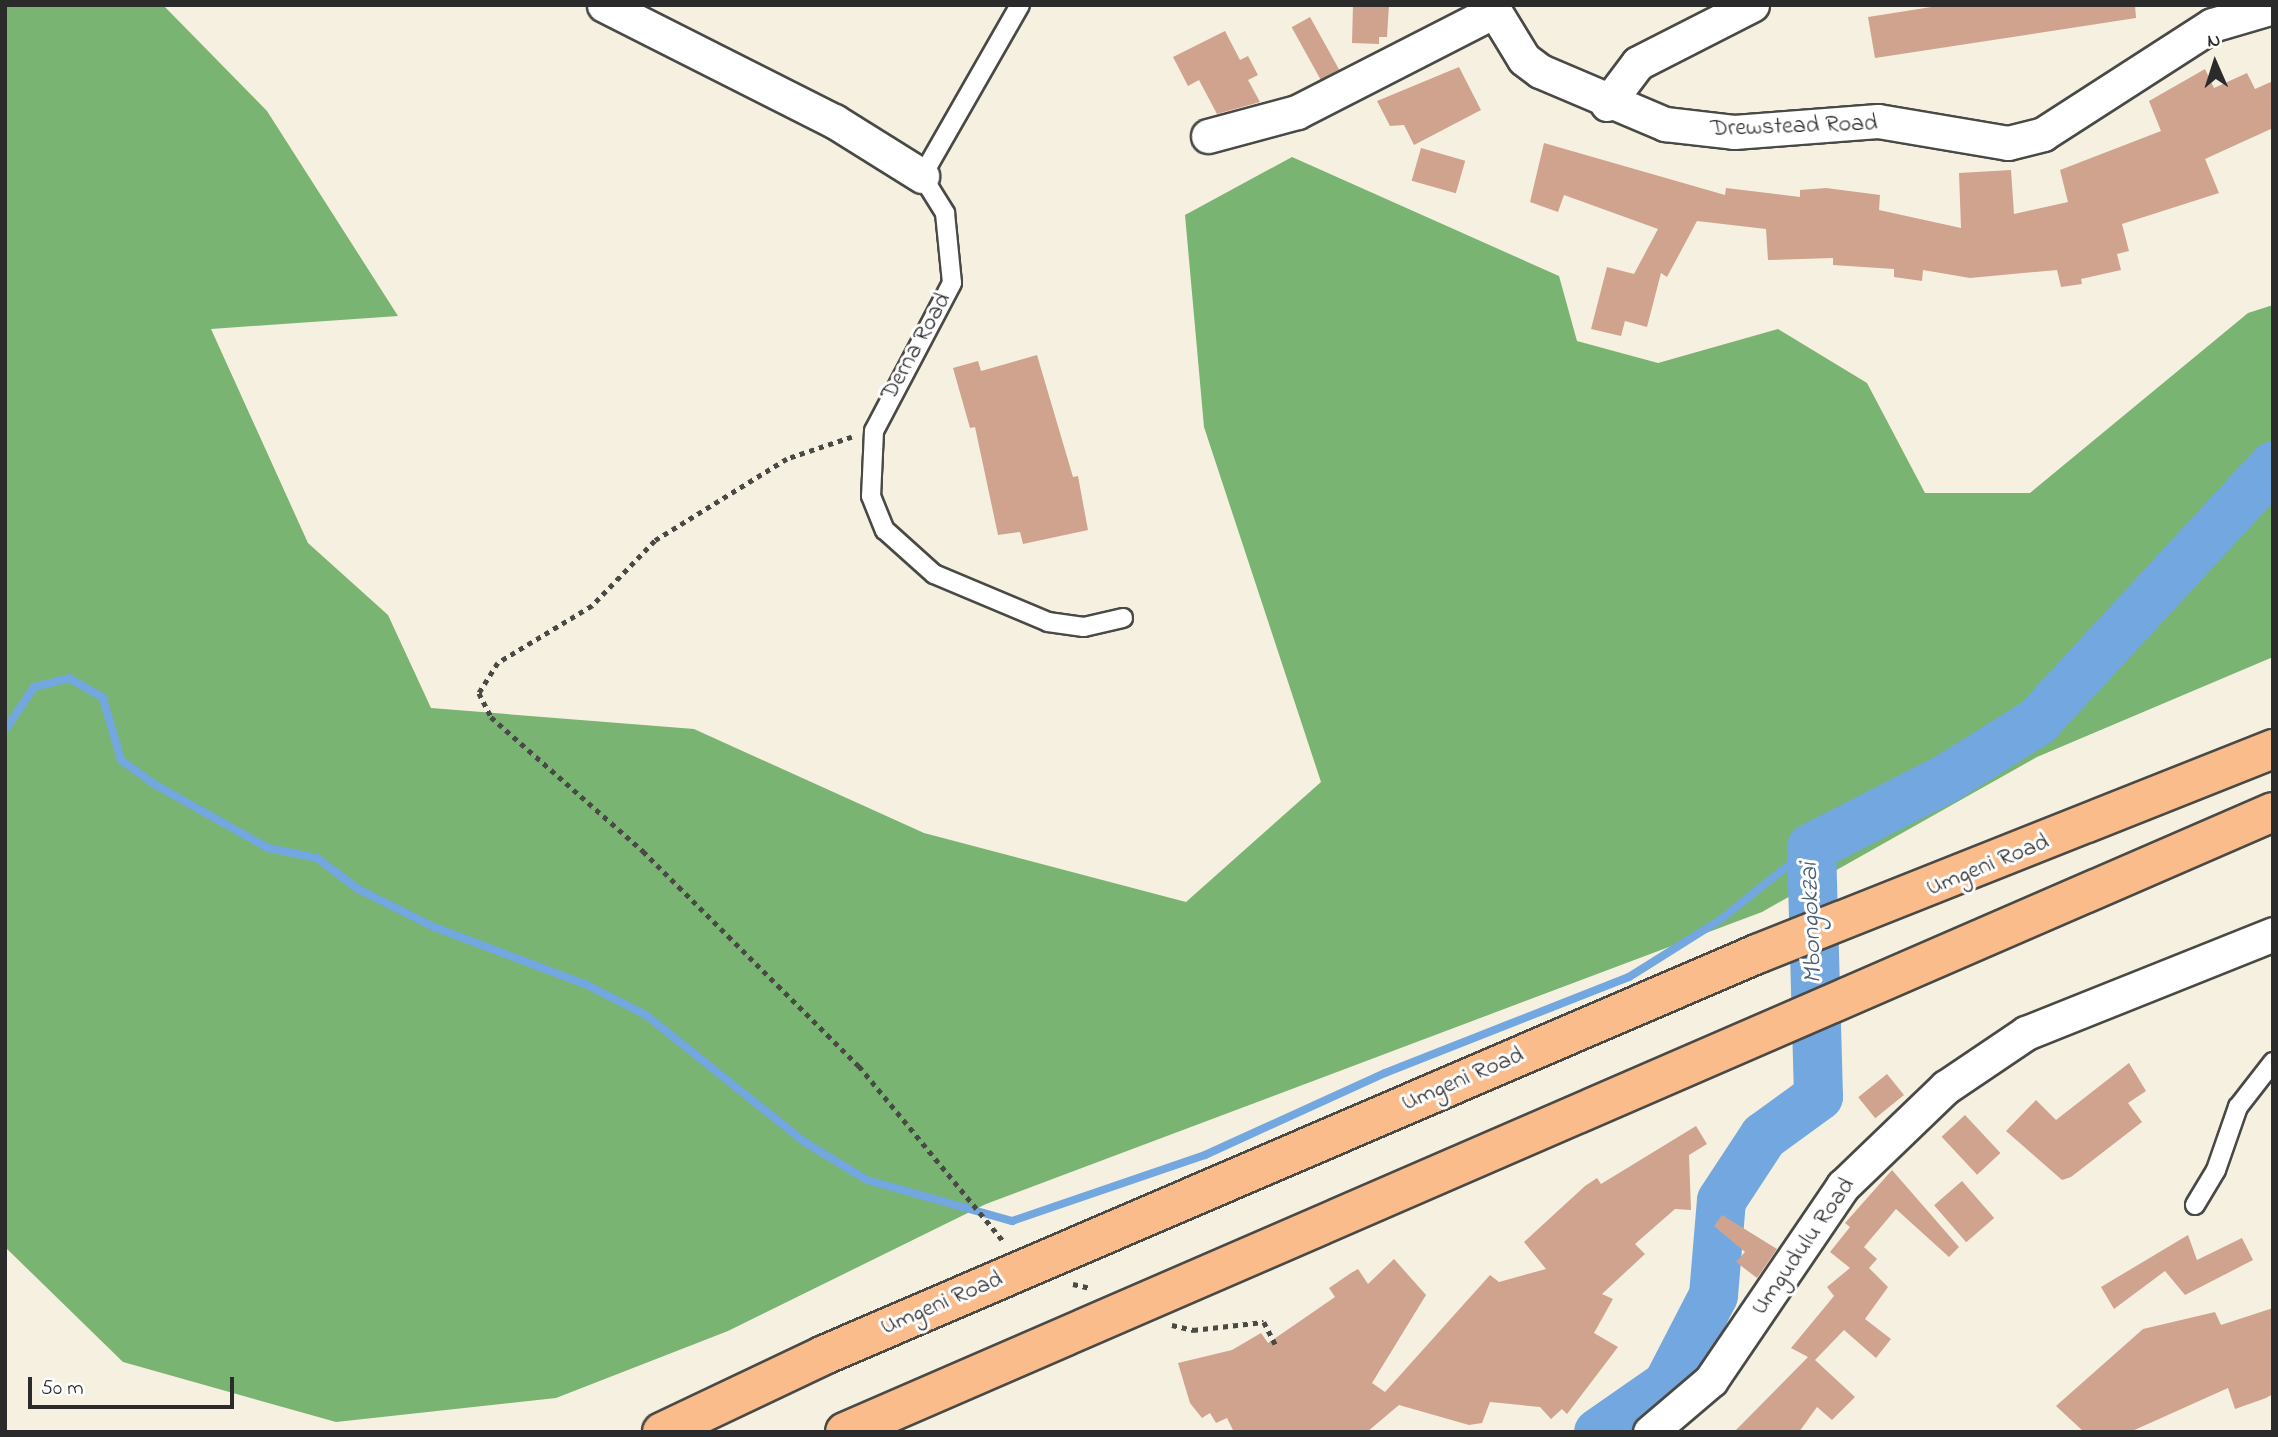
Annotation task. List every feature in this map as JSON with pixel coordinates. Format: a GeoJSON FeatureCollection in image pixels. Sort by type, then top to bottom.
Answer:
{"type":"FeatureCollection","features":[{"type":"Feature","properties":{"kind":"highway","name":"Umgeni Road"},"geometry":{"type":"LineString","coordinates":[[662,1432],[824,1355],[1757,954],[2273,748]]}},
{"type":"Feature","properties":{"kind":"highway"},"geometry":{"type":"LineString","coordinates":[[845,1432],[2273,812]]}},
{"type":"Feature","properties":{"kind":"street"},"geometry":{"type":"LineString","coordinates":[[1607,104],[1639,63],[1752,5]]}},
{"type":"Feature","properties":{"kind":"street","name":"Drewstead Road"},"geometry":{"type":"LineString","coordinates":[[1492,8],[1524,59],[1607,104],[1707,131],[1878,121],[1994,143],[2025,141],[2212,25],[2273,7]]}},
{"type":"Feature","properties":{"kind":"street","name":"Derna Road"},"geometry":{"type":"LineString","coordinates":[[618,8],[834,121],[922,176]]}},
{"type":"Feature","properties":{"kind":"street"},"geometry":{"type":"LineString","coordinates":[[1208,136],[1297,112],[1492,8]]}},
{"type":"Feature","properties":{"kind":"street","name":"Umgudulu Road"},"geometry":{"type":"LineString","coordinates":[[1650,1432],[1711,1380],[1843,1186],[1946,1087],[2026,1034],[2273,934]]}},
{"type":"Feature","properties":{"kind":"lane"},"geometry":{"type":"LineString","coordinates":[[922,176],[1020,5]]}},
{"type":"Feature","properties":{"kind":"lane","name":"Derna Road"},"geometry":{"type":"LineString","coordinates":[[922,176],[947,221],[952,283],[874,432],[869,477],[877,514],[914,562],[1048,622],[1084,627],[1123,618]]}},
{"type":"Feature","properties":{"kind":"lane"},"geometry":{"type":"LineString","coordinates":[[2195,1206],[2216,1170],[2238,1107],[2273,1062]]}},
{"type":"Feature","properties":{"kind":"path"},"geometry":{"type":"LineString","coordinates":[[874,432],[787,459],[670,531],[592,606],[498,663],[479,693],[491,717],[643,851],[859,1066],[982,1212]]}},
{"type":"Feature","properties":{"kind":"green space"},"geometry":{"type":"Polygon","coordinates":[[[5,5],[163,5],[267,111],[398,316],[211,329],[308,543],[388,615],[431,708],[694,729],[924,833],[1186,902],[1321,782],[1204,427],[1185,215],[1292,157],[1559,276],[1577,341],[1658,363],[1778,329],[1867,383],[1925,493],[2030,493],[2248,313],[2273,305],[2273,657],[2037,757],[1762,912],[986,1204],[728,1331],[556,1398],[336,1422],[123,1362],[5,1247],[5,5]]]}},
{"type":"Feature","properties":{"kind":"building"},"geometry":{"type":"Polygon","coordinates":[[[1353,5],[1389,5],[1387,37],[1379,37],[1379,44],[1352,43],[1353,5]]]}},
{"type":"Feature","properties":{"kind":"building"},"geometry":{"type":"Polygon","coordinates":[[[1944,5],[2135,5],[2136,18],[1875,58],[1868,17],[1944,5]]]}},
{"type":"Feature","properties":{"kind":"building"},"geometry":{"type":"Polygon","coordinates":[[[1310,17],[1339,69],[1321,80],[1292,27],[1310,17]]]}},
{"type":"Feature","properties":{"kind":"building"},"geometry":{"type":"Polygon","coordinates":[[[1225,31],[1240,60],[1248,56],[1258,75],[1248,80],[1260,102],[1217,114],[1199,80],[1188,86],[1173,57],[1225,31]]]}},
{"type":"Feature","properties":{"kind":"building"},"geometry":{"type":"Polygon","coordinates":[[[1459,67],[1481,110],[1414,145],[1404,125],[1390,126],[1377,101],[1459,67]]]}},
{"type":"Feature","properties":{"kind":"building"},"geometry":{"type":"Polygon","coordinates":[[[2205,69],[2214,88],[2247,73],[2255,89],[2273,81],[2273,128],[2205,159],[2219,193],[2122,224],[2129,251],[2117,254],[2121,270],[2081,279],[2082,284],[2061,287],[2057,270],[1970,278],[1923,270],[1922,281],[1894,277],[1894,269],[1833,265],[1833,258],[1768,260],[1766,229],[1697,221],[1667,277],[1661,273],[1647,327],[1625,321],[1621,336],[1591,329],[1607,267],[1634,274],[1658,229],[1564,195],[1558,212],[1530,202],[1544,143],[1725,195],[1726,188],[1800,197],[1800,190],[1826,188],[1880,195],[1879,210],[1961,228],[1959,173],[2011,170],[2014,214],[2068,202],[2060,170],[2161,131],[2149,101],[2205,69]]]}},
{"type":"Feature","properties":{"kind":"building"},"geometry":{"type":"Polygon","coordinates":[[[1421,148],[1465,161],[1456,193],[1412,181],[1421,148]]]}},
{"type":"Feature","properties":{"kind":"building"},"geometry":{"type":"Polygon","coordinates":[[[1037,355],[1073,477],[1078,476],[1088,530],[1023,544],[1020,532],[998,535],[975,427],[970,428],[953,368],[978,361],[981,371],[1037,355]]]}},
{"type":"Feature","properties":{"kind":"building"},"geometry":{"type":"Polygon","coordinates":[[[2129,1063],[2146,1091],[2128,1103],[2142,1122],[2071,1177],[2062,1180],[2006,1131],[2036,1100],[2056,1120],[2129,1063]]]}},
{"type":"Feature","properties":{"kind":"building"},"geometry":{"type":"Polygon","coordinates":[[[1887,1074],[1904,1095],[1875,1118],[1858,1097],[1887,1074]]]}},
{"type":"Feature","properties":{"kind":"building"},"geometry":{"type":"Polygon","coordinates":[[[1965,1115],[2000,1153],[1977,1175],[1942,1137],[1965,1115]]]}},
{"type":"Feature","properties":{"kind":"building"},"geometry":{"type":"Polygon","coordinates":[[[1696,1126],[1707,1144],[1689,1155],[1691,1210],[1675,1209],[1635,1244],[1645,1254],[1602,1294],[1613,1299],[1594,1333],[1618,1347],[1567,1414],[1562,1409],[1551,1419],[1540,1407],[1490,1402],[1482,1423],[1469,1425],[1399,1405],[1367,1432],[1234,1432],[1227,1418],[1216,1423],[1210,1413],[1202,1418],[1190,1403],[1178,1363],[1232,1350],[1261,1333],[1268,1343],[1335,1297],[1329,1288],[1351,1273],[1358,1269],[1368,1284],[1394,1259],[1426,1295],[1372,1383],[1385,1392],[1490,1275],[1499,1282],[1546,1269],[1524,1242],[1585,1186],[1597,1178],[1601,1184],[1696,1126]]]}},
{"type":"Feature","properties":{"kind":"building"},"geometry":{"type":"Polygon","coordinates":[[[1892,1170],[1959,1247],[1949,1257],[1896,1209],[1864,1247],[1877,1259],[1869,1268],[1888,1287],[1865,1319],[1891,1339],[1876,1358],[1844,1330],[1815,1360],[1855,1397],[1832,1420],[1817,1407],[1799,1432],[1734,1432],[1808,1357],[1791,1348],[1834,1296],[1827,1287],[1850,1268],[1830,1252],[1850,1227],[1845,1223],[1892,1170]]]}},
{"type":"Feature","properties":{"kind":"building"},"geometry":{"type":"Polygon","coordinates":[[[1962,1181],[1994,1218],[1966,1242],[1934,1205],[1962,1181]]]}},
{"type":"Feature","properties":{"kind":"building"},"geometry":{"type":"Polygon","coordinates":[[[1722,1215],[1777,1249],[1757,1278],[1736,1262],[1745,1252],[1714,1226],[1722,1215]]]}},
{"type":"Feature","properties":{"kind":"building"},"geometry":{"type":"Polygon","coordinates":[[[2188,1235],[2197,1260],[2242,1238],[2253,1260],[2185,1295],[2165,1271],[2114,1309],[2101,1287],[2188,1235]]]}},
{"type":"Feature","properties":{"kind":"building"},"geometry":{"type":"Polygon","coordinates":[[[2273,1308],[2273,1394],[2266,1398],[2235,1409],[2228,1388],[2130,1432],[2084,1432],[2056,1406],[2143,1329],[2215,1312],[2221,1325],[2273,1308]]]}},
{"type":"Feature","properties":{"kind":"waterway","name":"Mbongokzai"},"geometry":{"type":"LineString","coordinates":[[1598,1432],[1667,1384],[1713,1295],[1721,1200],[1763,1136],[1818,1096],[1811,847],[1946,778],[2037,721],[2273,465]]}},
{"type":"Feature","properties":{"kind":"waterway"},"geometry":{"type":"LineString","coordinates":[[5,730],[34,687],[69,678],[103,698],[121,760],[154,784],[268,848],[317,858],[358,889],[434,927],[585,984],[646,1015],[803,1141],[867,1180],[1012,1221],[1205,1155],[1385,1073],[1629,977],[1720,920],[1811,847]]}}]}
